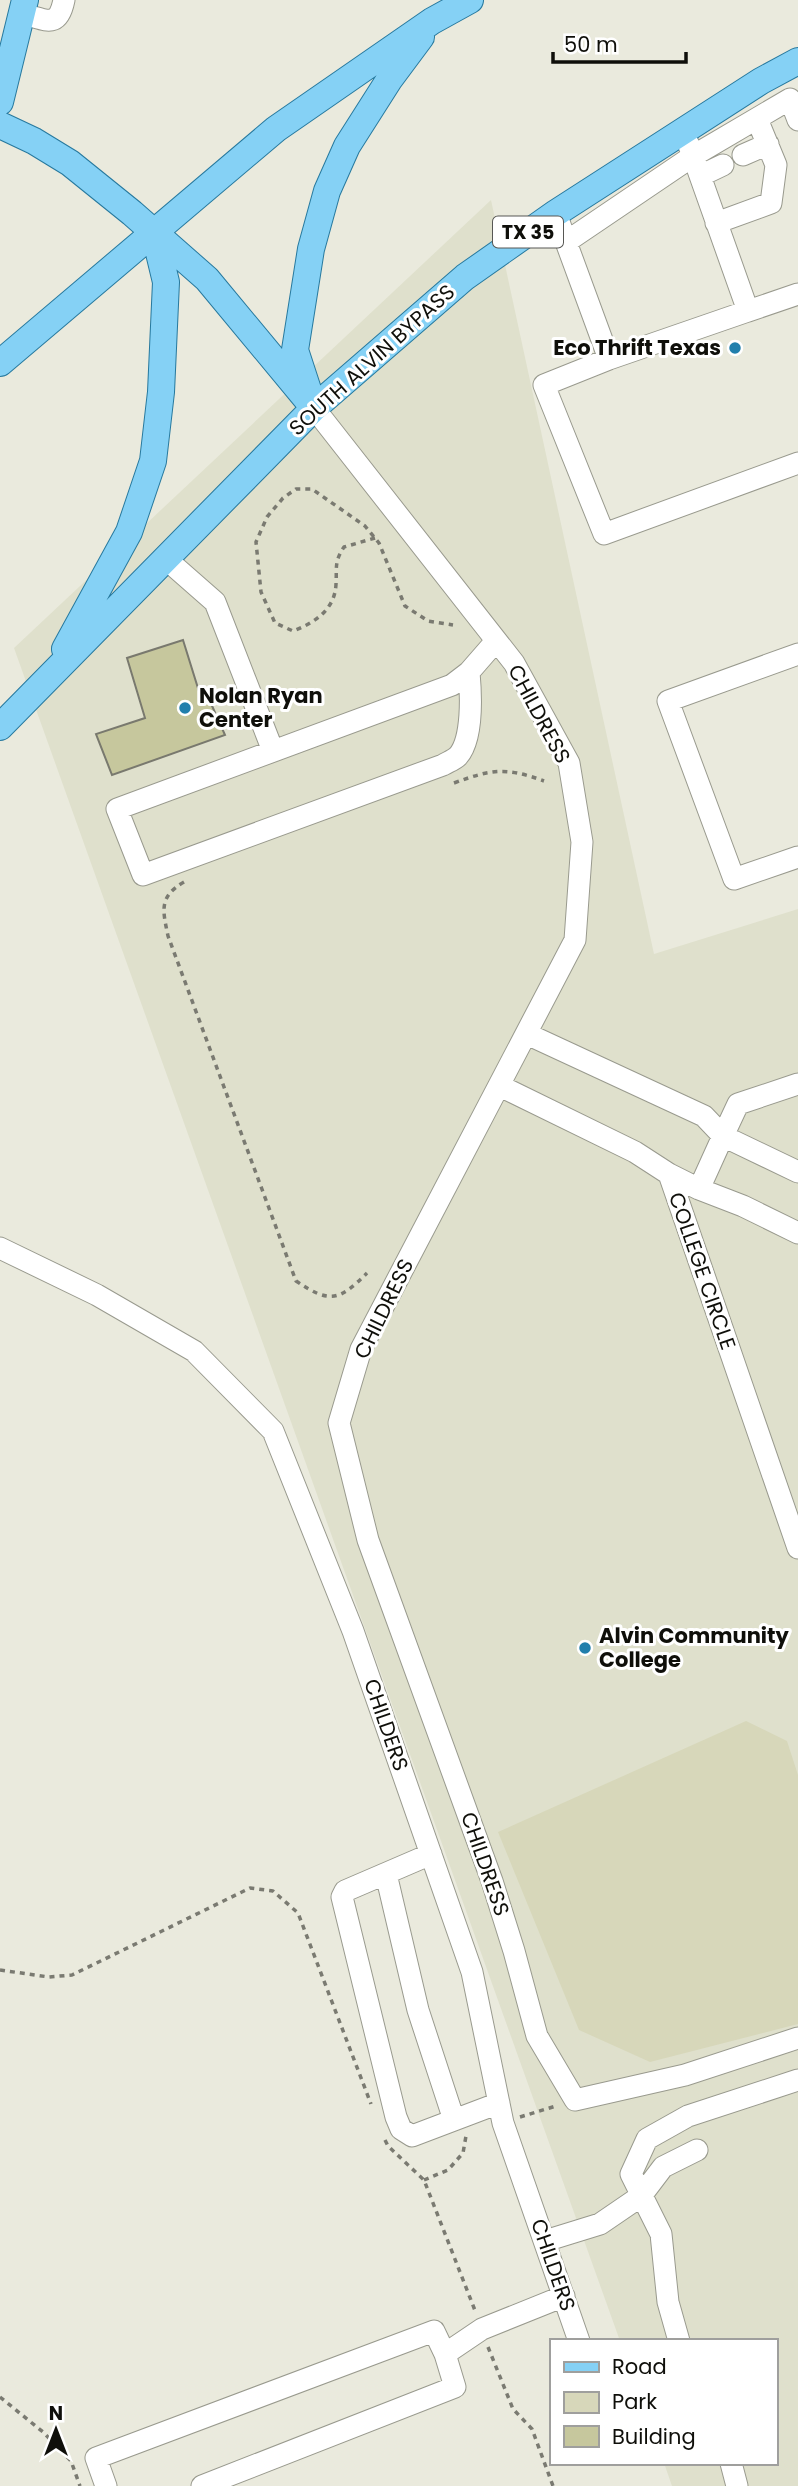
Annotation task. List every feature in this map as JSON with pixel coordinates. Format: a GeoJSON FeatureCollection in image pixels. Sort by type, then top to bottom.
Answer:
{"type":"FeatureCollection","features":[{"type":"Feature","properties":{"kind":"main road"},"geometry":{"type":"LineString","coordinates":[[0,363],[276,129],[432,21],[470,0]]}},
{"type":"Feature","properties":{"kind":"main road"},"geometry":{"type":"LineString","coordinates":[[0,102],[23,7]]}},
{"type":"Feature","properties":{"kind":"main road"},"geometry":{"type":"LineString","coordinates":[[314,408],[295,350],[311,249],[327,191],[347,146],[389,80],[432,21]]}},
{"type":"Feature","properties":{"kind":"main road","name":"SOUTH ALVIN BYPASS"},"geometry":{"type":"LineString","coordinates":[[0,727],[314,408],[465,277],[556,213],[798,61]]}},
{"type":"Feature","properties":{"kind":"main road"},"geometry":{"type":"LineString","coordinates":[[0,125],[34,141],[70,163],[207,279],[314,408]]}},
{"type":"Feature","properties":{"kind":"main road"},"geometry":{"type":"LineString","coordinates":[[51,675],[129,532],[153,461],[161,392],[166,282],[154,232]]}},
{"type":"Feature","properties":{"kind":"street"},"geometry":{"type":"LineString","coordinates":[[23,7],[53,20],[61,13],[64,0]]}},
{"type":"Feature","properties":{"kind":"street"},"geometry":{"type":"LineString","coordinates":[[566,242],[696,166],[757,119],[790,99],[798,120]]}},
{"type":"Feature","properties":{"kind":"street"},"geometry":{"type":"LineString","coordinates":[[716,223],[771,203],[776,165],[757,119]]}},
{"type":"Feature","properties":{"kind":"street"},"geometry":{"type":"LineString","coordinates":[[683,131],[748,311]]}},
{"type":"Feature","properties":{"kind":"street"},"geometry":{"type":"LineString","coordinates":[[743,155],[768,144]]}},
{"type":"Feature","properties":{"kind":"street"},"geometry":{"type":"LineString","coordinates":[[696,166],[723,165]]}},
{"type":"Feature","properties":{"kind":"street"},"geometry":{"type":"LineString","coordinates":[[556,213],[609,359]]}},
{"type":"Feature","properties":{"kind":"street"},"geometry":{"type":"LineString","coordinates":[[798,294],[609,359],[544,386],[604,534],[798,463]]}},
{"type":"Feature","properties":{"kind":"street","name":"CHILDRESS"},"geometry":{"type":"LineString","coordinates":[[314,408],[514,663],[569,763],[582,842],[575,940],[361,1349],[339,1423],[368,1540],[492,1881],[537,2036],[575,2100],[685,2075],[798,2038]]}},
{"type":"Feature","properties":{"kind":"street"},"geometry":{"type":"LineString","coordinates":[[166,559],[215,602],[273,751]]}},
{"type":"Feature","properties":{"kind":"street"},"geometry":{"type":"LineString","coordinates":[[469,672],[472,699],[465,743],[457,757],[430,770],[143,875],[117,809],[452,685],[469,672],[496,641]]}},
{"type":"Feature","properties":{"kind":"street"},"geometry":{"type":"LineString","coordinates":[[798,654],[668,701],[734,879],[798,857]]}},
{"type":"Feature","properties":{"kind":"street"},"geometry":{"type":"LineString","coordinates":[[527,1034],[704,1116],[723,1136],[798,1172]]}},
{"type":"Feature","properties":{"kind":"street"},"geometry":{"type":"LineString","coordinates":[[699,1189],[738,1104],[798,1084]]}},
{"type":"Feature","properties":{"kind":"street","name":"COLLEGE CIRCLE"},"geometry":{"type":"LineString","coordinates":[[500,1086],[635,1152],[669,1174],[798,1548]]}},
{"type":"Feature","properties":{"kind":"street"},"geometry":{"type":"LineString","coordinates":[[669,1174],[798,1233]]}},
{"type":"Feature","properties":{"kind":"street","name":"CHILDERS"},"geometry":{"type":"LineString","coordinates":[[0,1248],[97,1295],[194,1351],[273,1432],[353,1631],[472,1972],[507,2115],[578,2339]]}},
{"type":"Feature","properties":{"kind":"street"},"geometry":{"type":"LineString","coordinates":[[431,1854],[345,1891],[342,1897],[396,2117],[401,2129],[412,2136],[454,2120],[507,2115]]}},
{"type":"Feature","properties":{"kind":"street"},"geometry":{"type":"LineString","coordinates":[[386,1874],[418,2010],[454,2120]]}},
{"type":"Feature","properties":{"kind":"street"},"geometry":{"type":"LineString","coordinates":[[678,2339],[668,2302],[661,2234],[631,2174],[647,2139],[688,2116],[798,2080]]}},
{"type":"Feature","properties":{"kind":"street"},"geometry":{"type":"LineString","coordinates":[[545,2241],[600,2224],[642,2196],[663,2167],[697,2150]]}},
{"type":"Feature","properties":{"kind":"street"},"geometry":{"type":"LineString","coordinates":[[445,2354],[482,2329],[564,2296]]}},
{"type":"Feature","properties":{"kind":"street"},"geometry":{"type":"LineString","coordinates":[[106,2486],[96,2458],[434,2331],[445,2354],[455,2387],[202,2486]]}},
{"type":"Feature","properties":{"kind":"street"},"geometry":{"type":"LineString","coordinates":[[731,2465],[737,2486]]}},
{"type":"Feature","properties":{"kind":"path"},"geometry":{"type":"LineString","coordinates":[[375,538],[344,547],[336,560],[336,588],[329,608],[312,624],[293,631],[275,623],[261,592],[256,542],[267,517],[283,498],[296,489],[312,489],[365,526],[375,538],[405,606],[428,621],[453,625]]}},
{"type":"Feature","properties":{"kind":"path"},"geometry":{"type":"LineString","coordinates":[[448,785],[486,771],[521,772],[544,781]]}},
{"type":"Feature","properties":{"kind":"path"},"geometry":{"type":"LineString","coordinates":[[190,879],[177,886],[166,898],[162,909],[168,936],[296,1281],[316,1294],[330,1297],[348,1292],[367,1273]]}},
{"type":"Feature","properties":{"kind":"path"},"geometry":{"type":"LineString","coordinates":[[0,1970],[49,1978],[72,1975],[250,1888],[273,1891],[298,1913],[373,2107]]}},
{"type":"Feature","properties":{"kind":"path"},"geometry":{"type":"LineString","coordinates":[[424,2180],[448,2170],[463,2154],[466,2136],[507,2115],[558,2105]]}},
{"type":"Feature","properties":{"kind":"path"},"geometry":{"type":"LineString","coordinates":[[383,2133],[388,2146],[424,2180],[513,2409],[532,2429],[553,2486]]}},
{"type":"Feature","properties":{"kind":"path"},"geometry":{"type":"LineString","coordinates":[[0,2397],[43,2432],[71,2461],[80,2486]]}},
{"type":"Feature","properties":{"kind":"shaded area","name":"Alvin Community College"},"geometry":{"type":"Polygon","coordinates":[[[491,200],[654,954],[798,909],[798,2486],[672,2486],[665,2465],[777,2465],[777,2339],[619,2339],[14,648],[491,200]]]}},
{"type":"Feature","properties":{"kind":"green space"},"geometry":{"type":"Polygon","coordinates":[[[746,1721],[787,1741],[798,1775],[798,2024],[650,2062],[579,2030],[498,1832],[746,1721]]]}},
{"type":"Feature","properties":{"kind":"building","name":"Nolan Ryan Center"},"geometry":{"type":"Polygon","coordinates":[[[183,640],[202,701],[209,699],[225,735],[112,775],[96,734],[145,718],[127,658],[183,640]]]}},
{"type":"Feature","properties":{"kind":"place","name":"Eco Thrift Texas"},"geometry":{"type":"Point","coordinates":[735,348]}},
{"type":"Feature","properties":{"kind":"place","name":"Nolan Ryan Center"},"geometry":{"type":"Point","coordinates":[185,708]}},
{"type":"Feature","properties":{"kind":"place","name":"Alvin Community College"},"geometry":{"type":"Point","coordinates":[585,1648]}}]}
